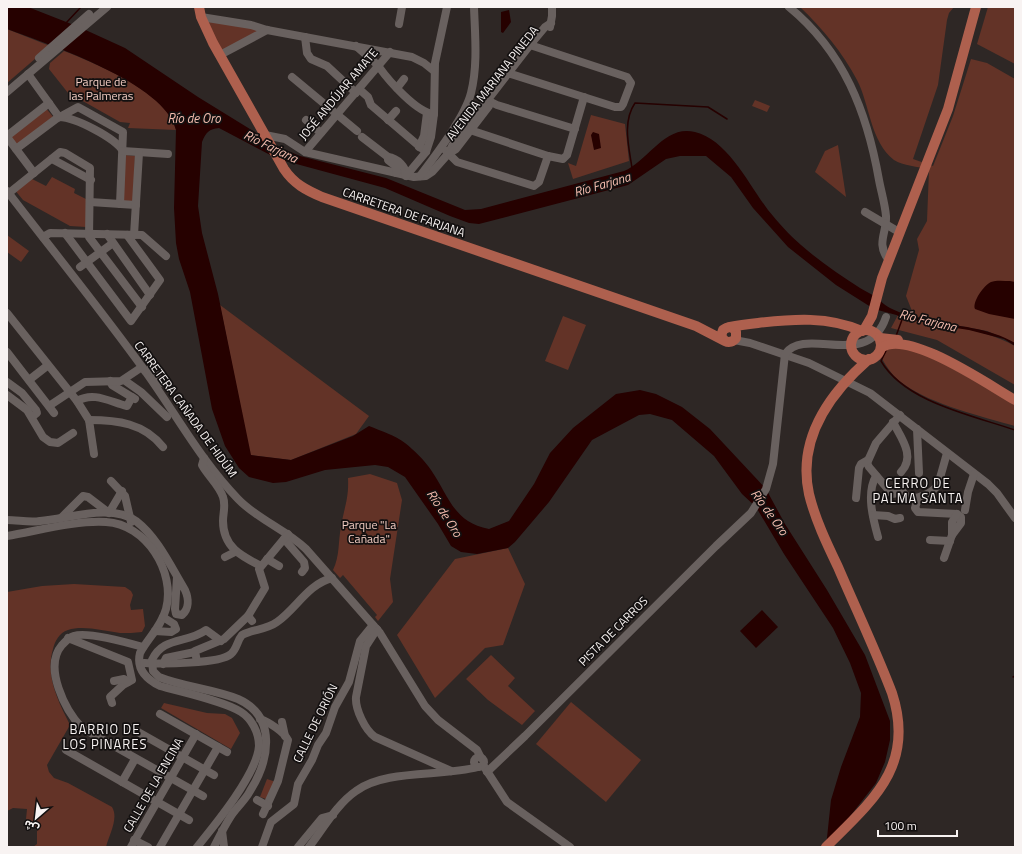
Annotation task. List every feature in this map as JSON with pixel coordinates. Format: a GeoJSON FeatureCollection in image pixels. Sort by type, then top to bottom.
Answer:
{"type":"FeatureCollection","features":[{"type":"Feature","properties":{"kind":"main road"},"geometry":{"type":"LineString","coordinates":[[853,341],[863,330],[872,316],[888,259],[948,109],[976,7]]}},
{"type":"Feature","properties":{"kind":"main road","name":"CARRETERA DE FARJANA"},"geometry":{"type":"LineString","coordinates":[[200,12],[220,55],[281,164],[295,183],[322,197],[696,326],[731,334],[754,324],[811,319],[863,330],[878,338]]}},
{"type":"Feature","properties":{"kind":"main road"},"geometry":{"type":"LineString","coordinates":[[826,847],[878,793],[891,769],[899,737],[898,713],[889,684],[815,515],[809,493],[807,470],[809,447],[823,410],[857,371],[869,359],[875,357],[878,338],[872,316]]}},
{"type":"Feature","properties":{"kind":"main road"},"geometry":{"type":"LineString","coordinates":[[847,326],[857,356],[857,371]]}},
{"type":"Feature","properties":{"kind":"main road"},"geometry":{"type":"LineString","coordinates":[[878,338],[892,342],[915,345],[928,344],[940,348],[1015,392]]}},
{"type":"Feature","properties":{"kind":"main road"},"geometry":{"type":"LineString","coordinates":[[915,345],[938,355],[1015,400]]}},
{"type":"Feature","properties":{"kind":"main road"},"geometry":{"type":"LineString","coordinates":[[857,356],[869,359]]}},
{"type":"Feature","properties":{"kind":"street"},"geometry":{"type":"LineString","coordinates":[[7,92],[87,20],[98,7]]}},
{"type":"Feature","properties":{"kind":"street"},"geometry":{"type":"LineString","coordinates":[[87,20],[107,7]]}},
{"type":"Feature","properties":{"kind":"street"},"geometry":{"type":"LineString","coordinates":[[399,24],[402,7]]}},
{"type":"Feature","properties":{"kind":"street"},"geometry":{"type":"LineString","coordinates":[[406,176],[426,152],[431,137],[434,71],[447,7]]}},
{"type":"Feature","properties":{"kind":"street"},"geometry":{"type":"LineString","coordinates":[[420,176],[466,107],[471,93],[474,77],[475,55],[474,7]]}},
{"type":"Feature","properties":{"kind":"street"},"geometry":{"type":"LineString","coordinates":[[545,7],[549,24]]}},
{"type":"Feature","properties":{"kind":"street","name":"AVENIDA MARIANA PINEDA"},"geometry":{"type":"LineString","coordinates":[[468,129],[532,46],[549,29],[552,7]]}},
{"type":"Feature","properties":{"kind":"street"},"geometry":{"type":"LineString","coordinates":[[789,7],[818,36],[842,68],[850,82],[874,151],[886,215],[882,249],[888,259]]}},
{"type":"Feature","properties":{"kind":"street"},"geometry":{"type":"LineString","coordinates":[[200,12],[251,24],[267,30],[390,52],[418,60],[434,71]]}},
{"type":"Feature","properties":{"kind":"street"},"geometry":{"type":"LineString","coordinates":[[220,55],[267,30]]}},
{"type":"Feature","properties":{"kind":"street"},"geometry":{"type":"LineString","coordinates":[[306,37],[307,53],[311,59],[327,66],[358,91],[371,95],[371,105],[426,152]]}},
{"type":"Feature","properties":{"kind":"street"},"geometry":{"type":"LineString","coordinates":[[355,46],[378,67],[397,88],[431,114]]}},
{"type":"Feature","properties":{"kind":"street"},"geometry":{"type":"LineString","coordinates":[[511,74],[615,107],[621,107],[630,83],[629,78],[532,46]]}},
{"type":"Feature","properties":{"kind":"street"},"geometry":{"type":"LineString","coordinates":[[7,86],[53,50]]}},
{"type":"Feature","properties":{"kind":"street","name":"JOSÉ ANDÚJAR AMATE"},"geometry":{"type":"LineString","coordinates":[[305,152],[390,52]]}},
{"type":"Feature","properties":{"kind":"street"},"geometry":{"type":"LineString","coordinates":[[28,74],[59,117]]}},
{"type":"Feature","properties":{"kind":"street"},"geometry":{"type":"LineString","coordinates":[[292,77],[388,157],[391,157],[404,166],[407,170],[406,176]]}},
{"type":"Feature","properties":{"kind":"street"},"geometry":{"type":"LineString","coordinates":[[397,88],[404,79]]}},
{"type":"Feature","properties":{"kind":"street"},"geometry":{"type":"LineString","coordinates":[[468,129],[548,156],[563,159],[567,155],[584,97]]}},
{"type":"Feature","properties":{"kind":"street"},"geometry":{"type":"LineString","coordinates":[[490,101],[575,129]]}},
{"type":"Feature","properties":{"kind":"street","name":"AVENIDA MARIANA PINEDA"},"geometry":{"type":"LineString","coordinates":[[266,137],[284,139],[305,152],[406,176],[420,176],[432,172],[448,154],[454,151],[476,114],[490,101]]}},
{"type":"Feature","properties":{"kind":"street"},"geometry":{"type":"LineString","coordinates":[[34,173],[7,136],[49,103]]}},
{"type":"Feature","properties":{"kind":"street"},"geometry":{"type":"LineString","coordinates":[[16,149],[59,117],[77,106],[122,131],[123,151],[120,204]]}},
{"type":"Feature","properties":{"kind":"street"},"geometry":{"type":"LineString","coordinates":[[466,107],[476,114]]}},
{"type":"Feature","properties":{"kind":"street"},"geometry":{"type":"LineString","coordinates":[[388,120],[396,111]]}},
{"type":"Feature","properties":{"kind":"street"},"geometry":{"type":"LineString","coordinates":[[419,147],[431,114]]}},
{"type":"Feature","properties":{"kind":"street"},"geometry":{"type":"LineString","coordinates":[[59,117],[72,118],[118,144],[123,151]]}},
{"type":"Feature","properties":{"kind":"street"},"geometry":{"type":"LineString","coordinates":[[306,120],[321,133]]}},
{"type":"Feature","properties":{"kind":"street"},"geometry":{"type":"LineString","coordinates":[[431,137],[442,145],[448,154],[457,162],[530,185],[536,185],[539,182],[548,156]]}},
{"type":"Feature","properties":{"kind":"street"},"geometry":{"type":"LineString","coordinates":[[123,151],[168,154]]}},
{"type":"Feature","properties":{"kind":"street"},"geometry":{"type":"LineString","coordinates":[[8,192],[62,152],[82,162],[90,168],[91,180],[88,233],[90,240],[142,307]]}},
{"type":"Feature","properties":{"kind":"street"},"geometry":{"type":"LineString","coordinates":[[66,233],[84,264],[132,321],[160,280],[131,235],[136,205],[138,152]]}},
{"type":"Feature","properties":{"kind":"street"},"geometry":{"type":"LineString","coordinates":[[388,157],[388,160],[397,167],[396,173]]}},
{"type":"Feature","properties":{"kind":"street","name":"CARRETERA CAÑADA DE HIDÚM"},"geometry":{"type":"LineString","coordinates":[[8,192],[143,369],[204,458],[242,503],[306,549],[375,627],[390,647],[425,706],[438,720],[480,754],[480,764],[500,793],[512,807],[570,847]]}},
{"type":"Feature","properties":{"kind":"street"},"geometry":{"type":"LineString","coordinates":[[90,202],[136,205]]}},
{"type":"Feature","properties":{"kind":"street"},"geometry":{"type":"LineString","coordinates":[[866,212],[899,232]]}},
{"type":"Feature","properties":{"kind":"street"},"geometry":{"type":"LineString","coordinates":[[43,237],[50,233],[88,233],[145,237],[166,256]]}},
{"type":"Feature","properties":{"kind":"street"},"geometry":{"type":"LineString","coordinates":[[107,234],[150,295]]}},
{"type":"Feature","properties":{"kind":"street"},"geometry":{"type":"LineString","coordinates":[[84,264],[112,243]]}},
{"type":"Feature","properties":{"kind":"street"},"geometry":{"type":"LineString","coordinates":[[7,313],[47,366],[77,401],[89,420],[94,454]]}},
{"type":"Feature","properties":{"kind":"street"},"geometry":{"type":"LineString","coordinates":[[785,354],[793,346],[798,345],[869,341],[878,338],[886,317]]}},
{"type":"Feature","properties":{"kind":"street"},"geometry":{"type":"LineString","coordinates":[[731,334],[750,343],[785,354],[833,373],[870,393],[900,415],[997,493],[1015,518]]}},
{"type":"Feature","properties":{"kind":"street"},"geometry":{"type":"LineString","coordinates":[[7,352],[52,410],[69,392],[89,381],[124,380],[143,369],[152,369],[162,383]]}},
{"type":"Feature","properties":{"kind":"street","name":"PISTA DE CARROS"},"geometry":{"type":"LineString","coordinates":[[480,764],[525,736],[756,507],[766,489],[773,464],[785,354]]}},
{"type":"Feature","properties":{"kind":"street"},"geometry":{"type":"LineString","coordinates":[[29,380],[47,366]]}},
{"type":"Feature","properties":{"kind":"street"},"geometry":{"type":"LineString","coordinates":[[124,380],[141,392],[167,417]]}},
{"type":"Feature","properties":{"kind":"street"},"geometry":{"type":"LineString","coordinates":[[77,401],[85,397],[95,397],[127,406],[134,398],[112,385],[110,381]]}},
{"type":"Feature","properties":{"kind":"street"},"geometry":{"type":"LineString","coordinates":[[7,382],[19,390],[35,409],[36,413],[32,417]]}},
{"type":"Feature","properties":{"kind":"street"},"geometry":{"type":"LineString","coordinates":[[7,395],[21,405],[32,417],[43,437],[50,442],[58,443],[73,433]]}},
{"type":"Feature","properties":{"kind":"street"},"geometry":{"type":"LineString","coordinates":[[900,415],[876,443],[868,460],[869,467],[892,494],[903,492],[908,498],[918,498],[938,485],[947,453]]}},
{"type":"Feature","properties":{"kind":"street"},"geometry":{"type":"LineString","coordinates":[[89,420],[110,420],[129,424],[152,436],[163,447]]}},
{"type":"Feature","properties":{"kind":"street"},"geometry":{"type":"LineString","coordinates":[[893,422],[908,455],[907,464],[901,472]]}},
{"type":"Feature","properties":{"kind":"street"},"geometry":{"type":"LineString","coordinates":[[916,429],[919,473]]}},
{"type":"Feature","properties":{"kind":"street"},"geometry":{"type":"LineString","coordinates":[[204,458],[202,465],[223,496],[223,525],[236,554],[261,566]]}},
{"type":"Feature","properties":{"kind":"street"},"geometry":{"type":"LineString","coordinates":[[856,498],[859,468],[861,464],[868,460]]}},
{"type":"Feature","properties":{"kind":"street"},"geometry":{"type":"LineString","coordinates":[[965,510],[968,492],[974,474]]}},
{"type":"Feature","properties":{"kind":"street"},"geometry":{"type":"LineString","coordinates":[[876,476],[871,486],[873,515],[878,537]]}},
{"type":"Feature","properties":{"kind":"street"},"geometry":{"type":"LineString","coordinates":[[111,481],[122,491],[126,500],[131,518],[130,529]]}},
{"type":"Feature","properties":{"kind":"street"},"geometry":{"type":"LineString","coordinates":[[109,513],[122,491]]}},
{"type":"Feature","properties":{"kind":"street"},"geometry":{"type":"LineString","coordinates":[[61,518],[83,496],[88,497],[109,513]]}},
{"type":"Feature","properties":{"kind":"street"},"geometry":{"type":"LineString","coordinates":[[918,498],[915,508],[918,512],[957,514],[962,520],[951,538],[944,558]]}},
{"type":"Feature","properties":{"kind":"street"},"geometry":{"type":"LineString","coordinates":[[7,520],[39,522],[89,513],[109,513],[131,518],[153,540],[166,568],[168,598],[163,617],[140,653],[139,665],[144,675],[160,686],[243,702],[253,709],[260,719],[267,742],[262,768],[250,792],[233,812],[214,847]]}},
{"type":"Feature","properties":{"kind":"street"},"geometry":{"type":"LineString","coordinates":[[873,515],[888,516],[895,520],[900,518]]}},
{"type":"Feature","properties":{"kind":"street"},"geometry":{"type":"LineString","coordinates":[[7,536],[100,522],[115,523],[130,529],[142,537],[166,568],[177,577]]}},
{"type":"Feature","properties":{"kind":"street"},"geometry":{"type":"LineString","coordinates":[[163,664],[166,658],[195,652],[221,641],[250,618],[265,588],[259,571],[261,566],[286,536],[304,562],[305,568],[302,572]]}},
{"type":"Feature","properties":{"kind":"street"},"geometry":{"type":"LineString","coordinates":[[930,540],[951,538]]}},
{"type":"Feature","properties":{"kind":"street"},"geometry":{"type":"LineString","coordinates":[[225,557],[236,554]]}},
{"type":"Feature","properties":{"kind":"street"},"geometry":{"type":"LineString","coordinates":[[267,559],[279,566]]}},
{"type":"Feature","properties":{"kind":"street"},"geometry":{"type":"LineString","coordinates":[[318,583],[322,567]]}},
{"type":"Feature","properties":{"kind":"street"},"geometry":{"type":"LineString","coordinates":[[149,665],[197,662],[226,658],[236,648],[242,635],[266,628],[277,622],[318,583],[332,578]]}},
{"type":"Feature","properties":{"kind":"street"},"geometry":{"type":"LineString","coordinates":[[155,631],[167,631],[171,622],[163,617]]}},
{"type":"Feature","properties":{"kind":"street"},"geometry":{"type":"LineString","coordinates":[[375,627],[366,646],[356,701],[369,732],[453,771]]}},
{"type":"Feature","properties":{"kind":"street","name":"CALLE DE ORIÓN"},"geometry":{"type":"LineString","coordinates":[[262,847],[271,822],[294,804],[298,784],[312,760],[318,745],[328,730],[335,706],[349,682],[360,641],[375,627]]}},
{"type":"Feature","properties":{"kind":"street"},"geometry":{"type":"LineString","coordinates":[[149,665],[153,656],[161,646],[192,638],[206,630],[221,641]]}},
{"type":"Feature","properties":{"kind":"street"},"geometry":{"type":"LineString","coordinates":[[143,647],[85,635],[75,635],[68,638],[56,654],[54,662],[54,671],[58,688],[74,719],[87,732],[202,796]]}},
{"type":"Feature","properties":{"kind":"street"},"geometry":{"type":"LineString","coordinates":[[68,638],[131,662],[130,681],[110,697],[112,703]]}},
{"type":"Feature","properties":{"kind":"street"},"geometry":{"type":"LineString","coordinates":[[354,661],[364,646],[366,646]]}},
{"type":"Feature","properties":{"kind":"street"},"geometry":{"type":"LineString","coordinates":[[195,652],[197,662]]}},
{"type":"Feature","properties":{"kind":"street"},"geometry":{"type":"LineString","coordinates":[[149,665],[159,677],[234,708],[246,716],[256,732],[258,746],[255,760],[233,800],[197,847]]}},
{"type":"Feature","properties":{"kind":"street"},"geometry":{"type":"LineString","coordinates":[[114,681],[122,679],[130,681]]}},
{"type":"Feature","properties":{"kind":"street"},"geometry":{"type":"LineString","coordinates":[[160,714],[227,752]]}},
{"type":"Feature","properties":{"kind":"street"},"geometry":{"type":"LineString","coordinates":[[260,719],[266,721],[287,736]]}},
{"type":"Feature","properties":{"kind":"street"},"geometry":{"type":"LineString","coordinates":[[264,814],[278,781],[287,736],[282,722]]}},
{"type":"Feature","properties":{"kind":"street"},"geometry":{"type":"LineString","coordinates":[[131,728],[214,775]]}},
{"type":"Feature","properties":{"kind":"street","name":"CALLE DE LA ENCINA"},"geometry":{"type":"LineString","coordinates":[[132,843],[196,734]]}},
{"type":"Feature","properties":{"kind":"street"},"geometry":{"type":"LineString","coordinates":[[160,847],[218,747]]}},
{"type":"Feature","properties":{"kind":"street"},"geometry":{"type":"LineString","coordinates":[[66,750],[188,820]]}},
{"type":"Feature","properties":{"kind":"street"},"geometry":{"type":"LineString","coordinates":[[122,782],[135,758]]}},
{"type":"Feature","properties":{"kind":"street"},"geometry":{"type":"LineString","coordinates":[[309,847],[348,797],[371,783],[453,771],[480,764]]}},
{"type":"Feature","properties":{"kind":"street"},"geometry":{"type":"LineString","coordinates":[[257,800],[268,806]]}},
{"type":"Feature","properties":{"kind":"street"},"geometry":{"type":"LineString","coordinates":[[298,847],[322,818],[333,815]]}},
{"type":"Feature","properties":{"kind":"street"},"geometry":{"type":"LineString","coordinates":[[222,831],[224,847]]}},
{"type":"Feature","properties":{"kind":"street"},"geometry":{"type":"LineString","coordinates":[[132,843],[148,847]]}},
{"type":"Feature","properties":{"kind":"green space"},"geometry":{"type":"Polygon","coordinates":[[[800,7],[954,7],[949,13],[947,20],[938,85],[913,159],[933,166],[953,116],[971,59],[987,63],[1015,79],[1015,343],[987,331],[918,317],[912,311],[906,296],[919,250],[917,239],[927,221],[929,170],[898,162],[886,152],[875,133],[857,80],[832,41],[800,7]]]}},
{"type":"Feature","properties":{"kind":"green space"},"geometry":{"type":"Polygon","coordinates":[[[988,7],[1015,7],[1015,64],[977,44],[988,7]]]}},
{"type":"Feature","properties":{"kind":"green space"},"geometry":{"type":"Polygon","coordinates":[[[202,17],[262,30],[221,51],[202,17]]]}},
{"type":"Feature","properties":{"kind":"green space"},"geometry":{"type":"Polygon","coordinates":[[[7,29],[50,46],[7,83],[7,29]]]}},
{"type":"Feature","properties":{"kind":"green space","name":"Parque de las Palmeras"},"geometry":{"type":"Polygon","coordinates":[[[64,51],[112,72],[146,92],[160,104],[170,117],[176,130],[128,128],[130,123],[120,122],[81,100],[72,98],[49,69],[50,63],[64,51]]]}},
{"type":"Feature","properties":{"kind":"green space"},"geometry":{"type":"Polygon","coordinates":[[[755,100],[770,106],[767,112],[752,106],[755,100]]]}},
{"type":"Feature","properties":{"kind":"green space"},"geometry":{"type":"Polygon","coordinates":[[[45,107],[54,118],[18,148],[10,137],[45,107]]]}},
{"type":"Feature","properties":{"kind":"green space"},"geometry":{"type":"Polygon","coordinates":[[[591,115],[625,124],[629,161],[573,179],[568,163],[576,166],[591,115]]]}},
{"type":"Feature","properties":{"kind":"green space"},"geometry":{"type":"Polygon","coordinates":[[[838,145],[846,197],[815,172],[825,151],[838,145]]]}},
{"type":"Feature","properties":{"kind":"green space"},"geometry":{"type":"Polygon","coordinates":[[[125,155],[135,156],[133,203],[123,202],[125,155]]]}},
{"type":"Feature","properties":{"kind":"green space"},"geometry":{"type":"Polygon","coordinates":[[[52,177],[75,189],[74,193],[86,199],[86,227],[70,226],[23,200],[14,189],[30,178],[46,186],[52,177]]]}},
{"type":"Feature","properties":{"kind":"green space"},"geometry":{"type":"Polygon","coordinates":[[[7,235],[29,251],[21,262],[7,252],[7,235]]]}},
{"type":"Feature","properties":{"kind":"green space"},"geometry":{"type":"Polygon","coordinates":[[[220,305],[369,416],[356,434],[291,460],[250,455],[220,305]]]}},
{"type":"Feature","properties":{"kind":"green space"},"geometry":{"type":"Polygon","coordinates":[[[898,315],[973,330],[1001,339],[1015,346],[1015,385],[937,340],[891,328],[898,315]]]}},
{"type":"Feature","properties":{"kind":"green space"},"geometry":{"type":"Polygon","coordinates":[[[563,316],[586,325],[568,370],[545,361],[563,316]]]}},
{"type":"Feature","properties":{"kind":"green space"},"geometry":{"type":"Polygon","coordinates":[[[890,346],[925,353],[1015,403],[1015,426],[943,404],[916,392],[905,385],[891,372],[881,357],[883,350],[890,346]]]}},
{"type":"Feature","properties":{"kind":"green space","name":"Parque \"La Cañada\""},"geometry":{"type":"Polygon","coordinates":[[[370,474],[397,483],[402,500],[390,579],[393,602],[378,621],[375,617],[377,615],[343,575],[340,578],[333,570],[337,559],[340,532],[347,498],[348,478],[370,474]]]}},
{"type":"Feature","properties":{"kind":"green space"},"geometry":{"type":"Polygon","coordinates":[[[508,548],[525,584],[503,645],[485,648],[435,698],[397,635],[455,559],[508,548]]]}},
{"type":"Feature","properties":{"kind":"green space"},"geometry":{"type":"Polygon","coordinates":[[[74,584],[125,587],[131,591],[133,595],[130,605],[131,610],[143,609],[145,626],[142,632],[131,633],[80,628],[68,630],[62,633],[56,640],[51,659],[52,679],[57,698],[70,725],[47,765],[49,772],[54,778],[68,783],[112,807],[114,811],[114,821],[106,847],[33,847],[37,844],[37,829],[26,819],[27,809],[13,808],[7,811],[7,592],[42,586],[74,584]]]}},
{"type":"Feature","properties":{"kind":"green space"},"geometry":{"type":"Polygon","coordinates":[[[491,655],[515,678],[508,686],[535,711],[522,725],[488,700],[466,679],[491,655]]]}},
{"type":"Feature","properties":{"kind":"green space"},"geometry":{"type":"Polygon","coordinates":[[[571,702],[641,760],[606,802],[536,744],[571,702]]]}},
{"type":"Feature","properties":{"kind":"green space"},"geometry":{"type":"Polygon","coordinates":[[[164,703],[207,713],[225,714],[232,718],[240,733],[231,749],[161,708],[164,703]]]}},
{"type":"Feature","properties":{"kind":"green space"},"geometry":{"type":"Polygon","coordinates":[[[267,779],[276,782],[269,800],[260,797],[267,779]]]}},
{"type":"Feature","properties":{"kind":"water","name":"Río de Oro"},"geometry":{"type":"Polygon","coordinates":[[[7,7],[28,7],[79,27],[125,48],[198,97],[281,148],[300,156],[386,178],[465,210],[481,209],[624,171],[641,160],[666,138],[675,133],[684,131],[695,132],[718,144],[728,154],[768,210],[797,241],[830,268],[876,297],[888,307],[919,318],[984,331],[1015,343],[1015,346],[1004,339],[969,330],[930,324],[874,309],[836,285],[788,247],[753,208],[731,177],[706,156],[680,156],[666,159],[628,185],[479,224],[469,223],[450,216],[385,188],[278,159],[219,128],[208,132],[202,142],[198,206],[202,233],[218,294],[251,455],[291,460],[353,436],[369,426],[392,435],[408,446],[429,467],[453,507],[467,520],[477,526],[489,529],[509,521],[534,484],[550,453],[573,428],[616,394],[640,390],[656,394],[682,407],[710,429],[766,489],[785,524],[827,590],[865,655],[890,721],[890,740],[885,762],[876,783],[826,847],[831,800],[841,767],[860,717],[861,693],[850,663],[833,628],[784,554],[756,507],[742,494],[714,456],[672,420],[650,414],[639,415],[592,440],[549,502],[515,542],[508,548],[477,554],[461,552],[451,546],[438,524],[405,477],[388,467],[375,465],[325,470],[286,482],[273,483],[249,477],[239,468],[225,446],[212,409],[190,292],[179,259],[176,243],[174,208],[176,130],[167,113],[151,97],[129,82],[104,68],[7,29],[7,7]]]}},
{"type":"Feature","properties":{"kind":"water"},"geometry":{"type":"Polygon","coordinates":[[[509,10],[511,22],[503,33],[501,32],[501,12],[509,10]]]}},
{"type":"Feature","properties":{"kind":"water"},"geometry":{"type":"Polygon","coordinates":[[[593,132],[599,134],[601,148],[594,150],[591,135],[593,132]]]}},
{"type":"Feature","properties":{"kind":"water"},"geometry":{"type":"Polygon","coordinates":[[[995,281],[1015,282],[1015,319],[989,314],[975,309],[975,302],[977,298],[988,284],[995,281]]]}},
{"type":"Feature","properties":{"kind":"water"},"geometry":{"type":"Polygon","coordinates":[[[762,610],[778,627],[756,648],[740,631],[762,610]]]}},
{"type":"Feature","properties":{"kind":"waterway"},"geometry":{"type":"LineString","coordinates":[[66,23],[81,7]]}},
{"type":"Feature","properties":{"kind":"waterway"},"geometry":{"type":"LineString","coordinates":[[632,168],[628,143],[628,126],[631,110],[635,103],[708,107],[727,119]]}},
{"type":"Feature","properties":{"kind":"waterway","name":"Río Farjana"},"geometry":{"type":"LineString","coordinates":[[898,315],[944,326]]}},
{"type":"Feature","properties":{"kind":"waterway"},"geometry":{"type":"LineString","coordinates":[[896,336],[903,317]]}},
{"type":"Feature","properties":{"kind":"waterway"},"geometry":{"type":"LineString","coordinates":[[886,351],[881,361],[892,375],[906,387],[922,397],[940,405],[1015,430]]}},
{"type":"Feature","properties":{"kind":"district","name":"CERRO DE PALMA SANTA"},"geometry":{"type":"Point","coordinates":[918,490]}},
{"type":"Feature","properties":{"kind":"district","name":"BARRIO DE LOS PINARES"},"geometry":{"type":"Point","coordinates":[105,736]}}]}
